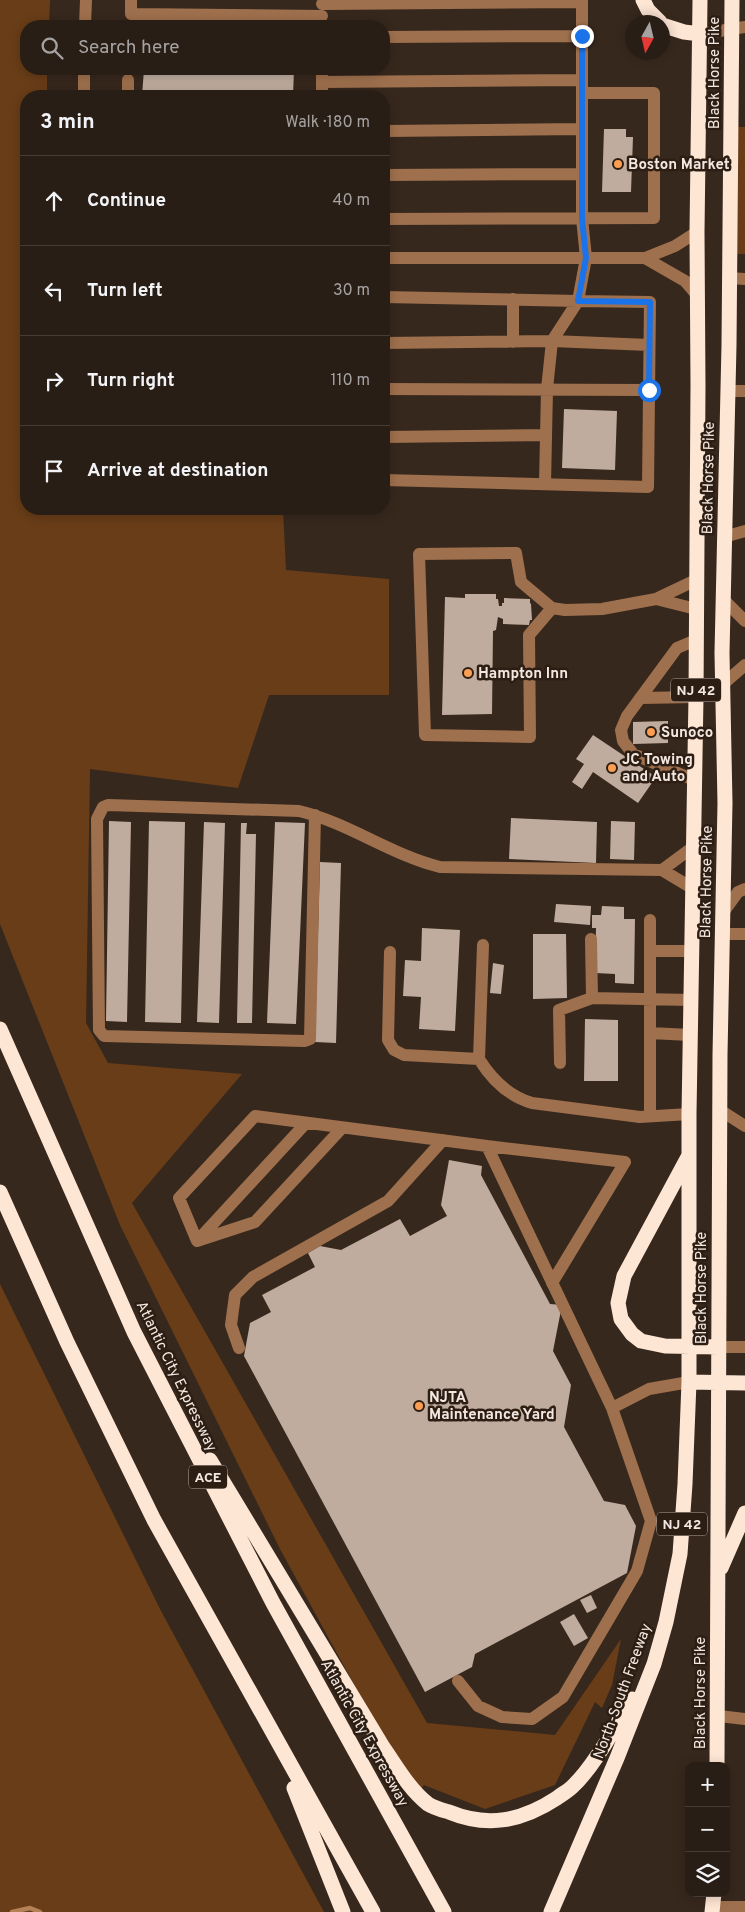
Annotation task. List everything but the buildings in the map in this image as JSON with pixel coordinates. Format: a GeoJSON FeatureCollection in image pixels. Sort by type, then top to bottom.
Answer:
{"type":"FeatureCollection","features":[{"type":"Feature","properties":{"kind":"highway"},"geometry":{"type":"LineString","coordinates":[[643,0],[653,15]]}},
{"type":"Feature","properties":{"kind":"highway","name":"Black Horse Pike"},"geometry":{"type":"LineString","coordinates":[[689,1382],[689,1114],[696,697],[697,232],[700,0]]}},
{"type":"Feature","properties":{"kind":"highway","name":"Black Horse Pike"},"geometry":{"type":"LineString","coordinates":[[717,1762],[719,1716],[718,1347],[722,914],[725,803],[722,685],[723,600],[738,27],[732,0]]}},
{"type":"Feature","properties":{"kind":"highway"},"geometry":{"type":"LineString","coordinates":[[670,27],[684,32],[700,34]]}},
{"type":"Feature","properties":{"kind":"highway","name":"Atlantic City Expressway"},"geometry":{"type":"LineString","coordinates":[[0,1029],[134,1332],[272,1603],[444,1912]]}},
{"type":"Feature","properties":{"kind":"highway"},"geometry":{"type":"LineString","coordinates":[[689,1156],[624,1276],[618,1304],[621,1319],[632,1334],[642,1341],[666,1346],[718,1347]]}},
{"type":"Feature","properties":{"kind":"highway"},"geometry":{"type":"LineString","coordinates":[[0,1192],[67,1342],[154,1520],[373,1912]]}},
{"type":"Feature","properties":{"kind":"highway"},"geometry":{"type":"LineString","coordinates":[[134,1332],[383,1747],[409,1785],[429,1805],[458,1816],[502,1821],[524,1816],[548,1804],[572,1787],[589,1766],[654,1664]]}},
{"type":"Feature","properties":{"kind":"highway"},"geometry":{"type":"LineString","coordinates":[[689,1382],[745,1383]]}},
{"type":"Feature","properties":{"kind":"highway","name":"North-South Freeway"},"geometry":{"type":"LineString","coordinates":[[551,1912],[617,1758],[654,1664],[666,1622],[680,1554],[689,1382]]}},
{"type":"Feature","properties":{"kind":"highway"},"geometry":{"type":"LineString","coordinates":[[718,1577],[745,1513]]}},
{"type":"Feature","properties":{"kind":"highway"},"geometry":{"type":"LineString","coordinates":[[258,1706],[304,1810],[343,1912]]}},
{"type":"Feature","properties":{"kind":"street"},"geometry":{"type":"LineString","coordinates":[[85,20],[86,0]]}},
{"type":"Feature","properties":{"kind":"street"},"geometry":{"type":"LineString","coordinates":[[131,0],[131,14],[322,12],[582,1],[582,218],[586,258],[578,301],[552,341],[547,389],[545,484]]}},
{"type":"Feature","properties":{"kind":"street"},"geometry":{"type":"LineString","coordinates":[[700,34],[738,27]]}},
{"type":"Feature","properties":{"kind":"street"},"geometry":{"type":"LineString","coordinates":[[390,37],[582,36]]}},
{"type":"Feature","properties":{"kind":"street"},"geometry":{"type":"LineString","coordinates":[[84,75],[84,90]]}},
{"type":"Feature","properties":{"kind":"street"},"geometry":{"type":"LineString","coordinates":[[322,90],[322,75],[582,80]]}},
{"type":"Feature","properties":{"kind":"street"},"geometry":{"type":"LineString","coordinates":[[128,80],[128,90]]}},
{"type":"Feature","properties":{"kind":"street"},"geometry":{"type":"LineString","coordinates":[[390,219],[654,218],[654,93],[582,93]]}},
{"type":"Feature","properties":{"kind":"street"},"geometry":{"type":"LineString","coordinates":[[390,131],[582,129]]}},
{"type":"Feature","properties":{"kind":"street"},"geometry":{"type":"LineString","coordinates":[[390,175],[582,174]]}},
{"type":"Feature","properties":{"kind":"street"},"geometry":{"type":"LineString","coordinates":[[390,258],[645,258],[675,246],[697,232]]}},
{"type":"Feature","properties":{"kind":"street"},"geometry":{"type":"LineString","coordinates":[[645,258],[685,281],[697,295]]}},
{"type":"Feature","properties":{"kind":"street"},"geometry":{"type":"LineString","coordinates":[[730,278],[745,279]]}},
{"type":"Feature","properties":{"kind":"street"},"geometry":{"type":"LineString","coordinates":[[390,297],[650,302],[648,487],[390,480]]}},
{"type":"Feature","properties":{"kind":"street"},"geometry":{"type":"LineString","coordinates":[[513,299],[513,342]]}},
{"type":"Feature","properties":{"kind":"street"},"geometry":{"type":"LineString","coordinates":[[390,343],[552,341],[649,345]]}},
{"type":"Feature","properties":{"kind":"street"},"geometry":{"type":"LineString","coordinates":[[390,389],[649,390]]}},
{"type":"Feature","properties":{"kind":"street"},"geometry":{"type":"LineString","coordinates":[[728,391],[745,391]]}},
{"type":"Feature","properties":{"kind":"street"},"geometry":{"type":"LineString","coordinates":[[390,437],[546,435]]}},
{"type":"Feature","properties":{"kind":"street"},"geometry":{"type":"LineString","coordinates":[[724,537],[745,531]]}},
{"type":"Feature","properties":{"kind":"street"},"geometry":{"type":"LineString","coordinates":[[552,608],[529,636],[530,737],[425,735],[419,554],[516,553],[521,582],[552,608],[565,610],[602,609],[656,599],[696,580]]}},
{"type":"Feature","properties":{"kind":"street"},"geometry":{"type":"LineString","coordinates":[[656,599],[696,609]]}},
{"type":"Feature","properties":{"kind":"street"},"geometry":{"type":"LineString","coordinates":[[723,600],[745,621]]}},
{"type":"Feature","properties":{"kind":"street"},"geometry":{"type":"LineString","coordinates":[[694,780],[633,754],[623,741],[621,730],[627,716],[677,648],[696,640]]}},
{"type":"Feature","properties":{"kind":"street"},"geometry":{"type":"LineString","coordinates":[[722,685],[745,665]]}},
{"type":"Feature","properties":{"kind":"street"},"geometry":{"type":"LineString","coordinates":[[640,698],[696,697]]}},
{"type":"Feature","properties":{"kind":"street"},"geometry":{"type":"LineString","coordinates":[[314,815],[310,1039],[104,1036],[101,1034],[99,1030],[97,819],[102,807],[108,805],[299,811],[314,815],[330,820],[419,862],[440,867],[662,870],[692,888]]}},
{"type":"Feature","properties":{"kind":"street"},"geometry":{"type":"LineString","coordinates":[[662,870],[693,847]]}},
{"type":"Feature","properties":{"kind":"street"},"geometry":{"type":"LineString","coordinates":[[722,914],[738,892],[745,889]]}},
{"type":"Feature","properties":{"kind":"street"},"geometry":{"type":"LineString","coordinates":[[650,920],[650,1116]]}},
{"type":"Feature","properties":{"kind":"street"},"geometry":{"type":"LineString","coordinates":[[722,934],[745,934]]}},
{"type":"Feature","properties":{"kind":"street"},"geometry":{"type":"LineString","coordinates":[[592,939],[592,998]]}},
{"type":"Feature","properties":{"kind":"street"},"geometry":{"type":"LineString","coordinates":[[483,945],[480,1060],[488,1074],[518,1099],[532,1103],[640,1117],[689,1114]]}},
{"type":"Feature","properties":{"kind":"street"},"geometry":{"type":"LineString","coordinates":[[650,951],[691,951]]}},
{"type":"Feature","properties":{"kind":"street"},"geometry":{"type":"LineString","coordinates":[[390,952],[388,1040],[394,1050],[404,1055],[480,1060]]}},
{"type":"Feature","properties":{"kind":"street"},"geometry":{"type":"LineString","coordinates":[[560,1063],[559,1010],[592,998],[690,1000]]}},
{"type":"Feature","properties":{"kind":"street"},"geometry":{"type":"LineString","coordinates":[[650,1034],[690,1035]]}},
{"type":"Feature","properties":{"kind":"street"},"geometry":{"type":"LineString","coordinates":[[720,1110],[745,1126]]}},
{"type":"Feature","properties":{"kind":"street"},"geometry":{"type":"LineString","coordinates":[[197,1240],[179,1198],[254,1116],[625,1162],[552,1283]]}},
{"type":"Feature","properties":{"kind":"street"},"geometry":{"type":"LineString","coordinates":[[197,1240],[306,1123]]}},
{"type":"Feature","properties":{"kind":"street"},"geometry":{"type":"LineString","coordinates":[[197,1240],[256,1222],[342,1128]]}},
{"type":"Feature","properties":{"kind":"street"},"geometry":{"type":"LineString","coordinates":[[239,1348],[231,1325],[236,1295],[254,1277],[388,1201],[443,1140]]}},
{"type":"Feature","properties":{"kind":"street"},"geometry":{"type":"LineString","coordinates":[[458,1681],[478,1706],[502,1717],[532,1719],[563,1697],[637,1571],[651,1521],[612,1408],[487,1146]]}},
{"type":"Feature","properties":{"kind":"street"},"geometry":{"type":"LineString","coordinates":[[718,1347],[745,1347]]}},
{"type":"Feature","properties":{"kind":"street"},"geometry":{"type":"LineString","coordinates":[[612,1408],[649,1388],[689,1382]]}},
{"type":"Feature","properties":{"kind":"street"},"geometry":{"type":"LineString","coordinates":[[719,1716],[745,1719]]}},
{"type":"Feature","properties":{"kind":"street"},"geometry":{"type":"LineString","coordinates":[[715,1904],[745,1907]]}},
{"type":"Feature","properties":{"kind":"shaded area"},"geometry":{"type":"Polygon","coordinates":[[[0,0],[50,0],[49,20],[20,20],[20,75],[47,75],[47,90],[20,90],[20,515],[283,515],[286,570],[389,579],[389,695],[269,695],[238,788],[90,769],[86,1023],[108,1063],[242,1074],[132,1203],[427,1723],[555,1735],[621,1639],[612,1685],[602,1708],[595,1702],[555,1785],[485,1809],[424,1785],[415,1796],[280,1549],[120,1225],[0,924],[0,0]]]}},
{"type":"Feature","properties":{"kind":"shaded area"},"geometry":{"type":"Polygon","coordinates":[[[731,127],[745,127],[745,254],[730,254],[731,127]]]}},
{"type":"Feature","properties":{"kind":"shaded area"},"geometry":{"type":"Polygon","coordinates":[[[0,1284],[161,1611],[324,1912],[0,1912],[0,1284]]]}},
{"type":"Feature","properties":{"kind":"waterway"},"geometry":{"type":"LineString","coordinates":[[12,1912],[30,1908],[40,1912]]}},
{"type":"Feature","properties":{"kind":"place","name":"Boston Market"},"geometry":{"type":"Point","coordinates":[618,164]}},
{"type":"Feature","properties":{"kind":"place","name":"Hampton Inn"},"geometry":{"type":"Point","coordinates":[468,673]}},
{"type":"Feature","properties":{"kind":"place","name":"Sunoco"},"geometry":{"type":"Point","coordinates":[651,732]}},
{"type":"Feature","properties":{"kind":"place","name":"JC Towing and Auto"},"geometry":{"type":"Point","coordinates":[612,768]}},
{"type":"Feature","properties":{"kind":"place","name":"NJTA Maintenance Yard"},"geometry":{"type":"Point","coordinates":[419,1406]}},
{"type":"Feature","properties":{"kind":"route"},"geometry":{"type":"LineString","coordinates":[[582,36],[582,218],[586,258],[578,301],[650,302],[649,390]]}}]}
